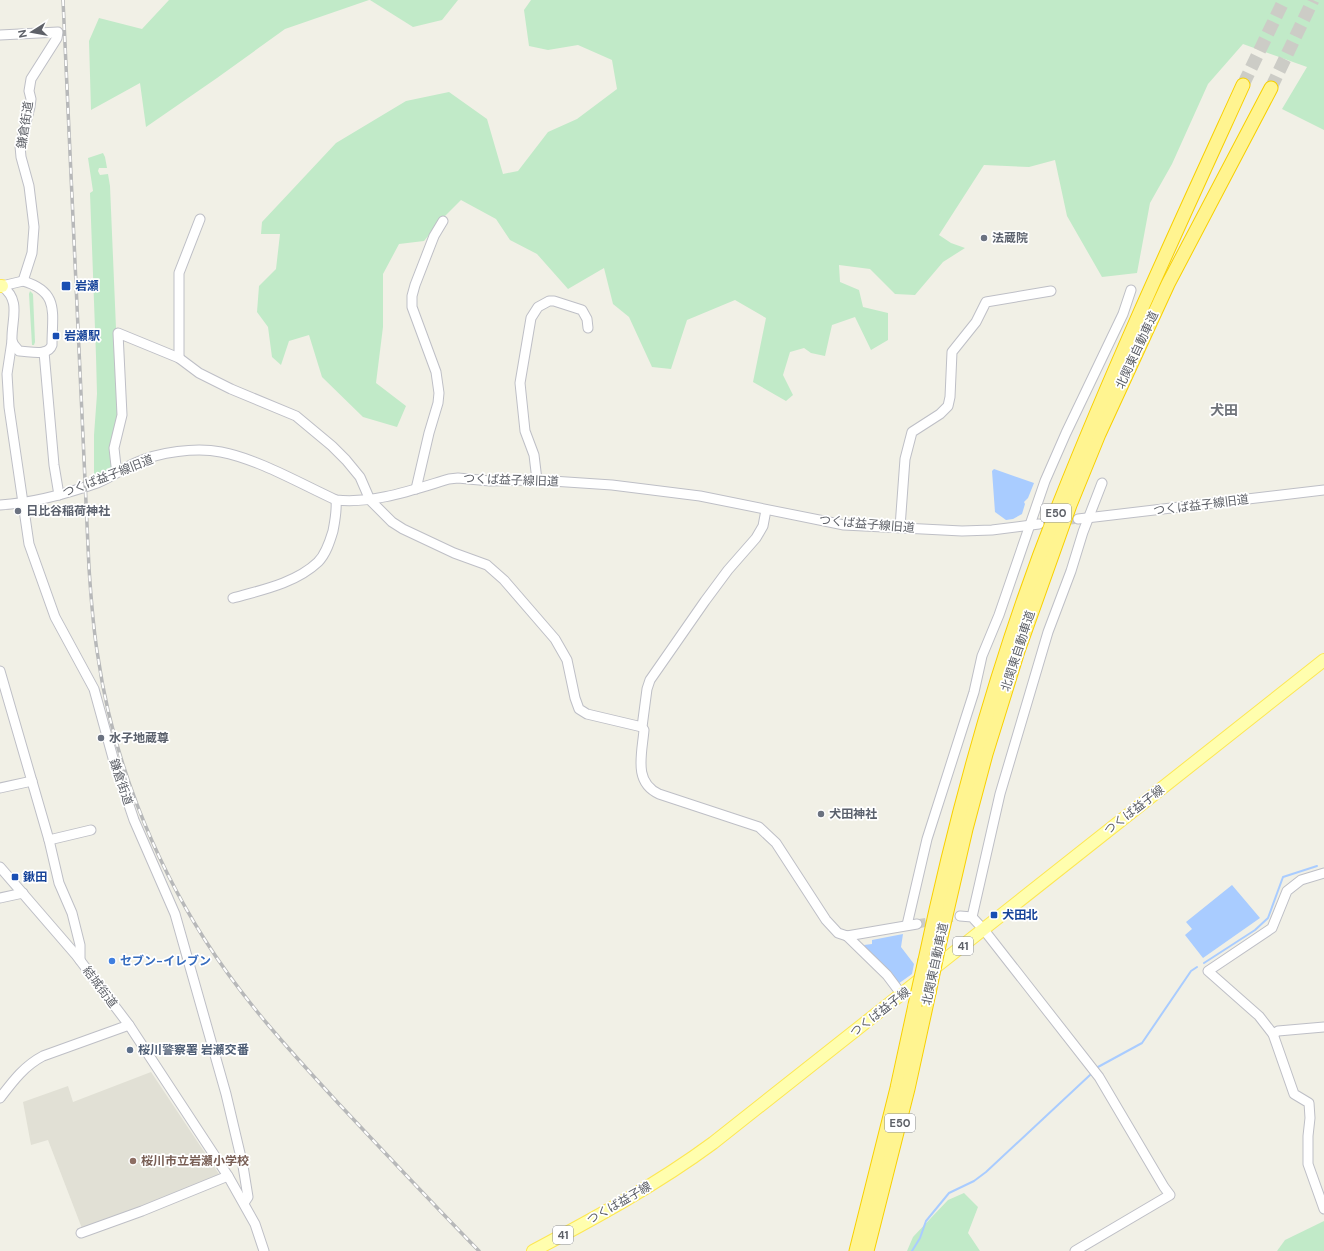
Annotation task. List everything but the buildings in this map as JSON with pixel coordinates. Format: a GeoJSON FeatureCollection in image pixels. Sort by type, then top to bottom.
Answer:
{"type":"FeatureCollection","features":[{"type":"Feature","properties":{"kind":"highway","name":"北関東自動車道"},"geometry":{"type":"LineString","coordinates":[[856,1251],[885,1138],[942,880],[975,753],[1006,650],[1059,503],[1089,430],[1243,85]]}},
{"type":"Feature","properties":{"kind":"highway","name":"北関東自動車道"},"geometry":{"type":"LineString","coordinates":[[867,1251],[908,1089],[966,829],[994,726],[1018,651],[1070,505],[1099,434],[1168,284],[1271,88]]}},
{"type":"Feature","properties":{"kind":"main road","name":"つくば益子線"},"geometry":{"type":"LineString","coordinates":[[533,1251],[645,1189],[696,1156],[902,995],[1324,660]]}},
{"type":"Feature","properties":{"kind":"street","name":"鎌倉街道"},"geometry":{"type":"LineString","coordinates":[[0,35],[58,32],[57,38],[31,79],[29,91],[31,99],[30,107],[20,146],[21,157],[29,186],[34,227],[32,253],[23,281]]}},
{"type":"Feature","properties":{"kind":"street"},"geometry":{"type":"LineString","coordinates":[[179,358],[179,273],[200,219]]}},
{"type":"Feature","properties":{"kind":"street"},"geometry":{"type":"LineString","coordinates":[[416,489],[439,393],[436,372],[412,307],[412,296],[434,236],[443,221]]}},
{"type":"Feature","properties":{"kind":"street"},"geometry":{"type":"LineString","coordinates":[[1,286],[23,281],[42,289],[50,301],[52,317],[51,349],[44,352],[19,351],[10,355]]}},
{"type":"Feature","properties":{"kind":"street","name":"鎌倉街道"},"geometry":{"type":"LineString","coordinates":[[1,286],[9,291],[14,300],[12,341],[7,382],[9,407],[29,544],[54,617],[94,689],[113,758],[134,820],[175,914],[226,1094],[243,1166],[248,1196],[244,1203]]}},
{"type":"Feature","properties":{"kind":"street"},"geometry":{"type":"LineString","coordinates":[[907,925],[927,839],[974,692],[982,656],[999,615],[1051,468],[1066,433],[1123,314],[1131,290]]}},
{"type":"Feature","properties":{"kind":"street"},"geometry":{"type":"LineString","coordinates":[[900,527],[905,459],[912,432],[940,414],[948,406],[950,396],[952,352],[976,322],[986,302],[1052,291]]}},
{"type":"Feature","properties":{"kind":"street"},"geometry":{"type":"LineString","coordinates":[[537,480],[534,455],[525,431],[520,383],[531,318],[538,307],[549,301],[554,301],[582,310],[587,319],[588,328]]}},
{"type":"Feature","properties":{"kind":"street"},"geometry":{"type":"LineString","coordinates":[[118,472],[114,448],[122,415],[118,332],[179,358],[199,372],[231,389],[296,416],[332,446],[346,460],[360,477],[370,500],[392,522],[403,529],[454,553],[487,565],[495,571],[555,639],[561,648],[567,660],[577,704],[582,712],[642,727]]}},
{"type":"Feature","properties":{"kind":"street"},"geometry":{"type":"LineString","coordinates":[[12,341],[19,351]]}},
{"type":"Feature","properties":{"kind":"street"},"geometry":{"type":"LineString","coordinates":[[44,352],[54,465],[59,495]]}},
{"type":"Feature","properties":{"kind":"street","name":"つくば益子線旧道"},"geometry":{"type":"LineString","coordinates":[[0,505],[23,504],[59,495],[97,483],[136,463],[160,456],[189,451],[214,451],[235,456],[257,464],[336,500],[349,502],[370,500],[449,479],[537,480],[612,485],[700,496],[834,524],[962,531],[992,530],[1040,524]]}},
{"type":"Feature","properties":{"kind":"street"},"geometry":{"type":"LineString","coordinates":[[972,917],[1000,794],[1052,621],[1102,483]]}},
{"type":"Feature","properties":{"kind":"street","name":"つくば益子線旧道"},"geometry":{"type":"LineString","coordinates":[[1078,519],[1324,490]]}},
{"type":"Feature","properties":{"kind":"street"},"geometry":{"type":"LineString","coordinates":[[233,598],[292,579],[319,562],[332,536],[337,511],[336,500]]}},
{"type":"Feature","properties":{"kind":"street"},"geometry":{"type":"LineString","coordinates":[[766,510],[763,526],[756,538],[728,570],[650,680],[647,689],[642,727],[644,730],[640,766],[641,775],[649,788],[659,794],[759,827],[776,843],[826,920],[838,933],[847,936],[887,975],[902,995]]}},
{"type":"Feature","properties":{"kind":"street","name":"結城街道"},"geometry":{"type":"LineString","coordinates":[[0,671],[49,840],[59,883],[72,913],[80,945],[80,960],[129,1025],[228,1176],[255,1224],[264,1251]]}},
{"type":"Feature","properties":{"kind":"street"},"geometry":{"type":"LineString","coordinates":[[0,788],[32,781]]}},
{"type":"Feature","properties":{"kind":"street"},"geometry":{"type":"LineString","coordinates":[[49,840],[91,830]]}},
{"type":"Feature","properties":{"kind":"street"},"geometry":{"type":"LineString","coordinates":[[0,867],[80,960]]}},
{"type":"Feature","properties":{"kind":"street"},"geometry":{"type":"LineString","coordinates":[[1324,873],[1301,880],[1287,891],[1272,928],[1208,971],[1259,1016],[1273,1034],[1294,1094],[1309,1103],[1310,1118],[1308,1136],[1308,1164],[1324,1210]]}},
{"type":"Feature","properties":{"kind":"street"},"geometry":{"type":"LineString","coordinates":[[0,898],[23,893]]}},
{"type":"Feature","properties":{"kind":"street"},"geometry":{"type":"LineString","coordinates":[[960,916],[972,917],[984,930],[1098,1077],[1170,1195],[1075,1251]]}},
{"type":"Feature","properties":{"kind":"street"},"geometry":{"type":"LineString","coordinates":[[847,936],[918,924]]}},
{"type":"Feature","properties":{"kind":"street"},"geometry":{"type":"LineString","coordinates":[[0,1098],[18,1075],[33,1061],[129,1025]]}},
{"type":"Feature","properties":{"kind":"street"},"geometry":{"type":"LineString","coordinates":[[1273,1034],[1278,1031],[1324,1027]]}},
{"type":"Feature","properties":{"kind":"street"},"geometry":{"type":"LineString","coordinates":[[81,1233],[142,1211],[228,1176]]}},
{"type":"Feature","properties":{"kind":"shaded area","name":"桜川市立岩瀬小学校"},"geometry":{"type":"Polygon","coordinates":[[[151,1072],[221,1177],[83,1231],[48,1140],[31,1145],[23,1102],[68,1086],[73,1102],[151,1072]]]}},
{"type":"Feature","properties":{"kind":"green space"},"geometry":{"type":"Polygon","coordinates":[[[169,0],[369,0],[285,29],[146,127],[140,83],[91,110],[89,41],[99,18],[142,29],[169,0]]]}},
{"type":"Feature","properties":{"kind":"green space"},"geometry":{"type":"Polygon","coordinates":[[[370,0],[458,0],[442,20],[413,27],[370,0]]]}},
{"type":"Feature","properties":{"kind":"green space"},"geometry":{"type":"Polygon","coordinates":[[[531,0],[1324,0],[1324,130],[1282,109],[1307,67],[1243,44],[1208,84],[1172,164],[1150,203],[1137,273],[1102,277],[1067,216],[1055,160],[1029,167],[984,165],[939,235],[951,243],[965,248],[943,262],[915,295],[895,294],[870,269],[839,265],[840,282],[859,290],[863,307],[888,313],[888,340],[871,350],[855,317],[832,325],[825,356],[811,353],[804,348],[790,352],[783,375],[793,395],[786,401],[753,382],[766,318],[735,300],[687,320],[671,369],[652,367],[629,317],[613,304],[604,268],[568,289],[537,254],[510,240],[496,219],[461,200],[443,218],[424,241],[399,244],[383,274],[383,327],[376,383],[406,406],[397,427],[363,417],[322,377],[309,335],[289,341],[281,365],[272,357],[268,327],[257,312],[259,286],[276,269],[280,234],[261,234],[262,222],[336,143],[406,101],[449,92],[487,119],[503,174],[518,171],[548,132],[577,119],[617,89],[612,60],[578,45],[548,50],[529,46],[524,10],[531,0]]]}},
{"type":"Feature","properties":{"kind":"green space"},"geometry":{"type":"Polygon","coordinates":[[[103,153],[107,168],[99,168],[98,171],[100,175],[108,174],[110,186],[117,352],[118,416],[115,470],[94,480],[94,435],[97,394],[90,193],[93,191],[88,158],[103,153]]]}},
{"type":"Feature","properties":{"kind":"green space"},"geometry":{"type":"Polygon","coordinates":[[[30,291],[33,294],[34,345],[32,345],[30,291]]]}},
{"type":"Feature","properties":{"kind":"green space"},"geometry":{"type":"Polygon","coordinates":[[[964,1193],[978,1207],[968,1233],[980,1251],[907,1251],[913,1237],[948,1200],[964,1193]]]}},
{"type":"Feature","properties":{"kind":"green space"},"geometry":{"type":"Polygon","coordinates":[[[1324,1221],[1324,1251],[1277,1251],[1285,1240],[1324,1221]]]}},
{"type":"Feature","properties":{"kind":"water"},"geometry":{"type":"Polygon","coordinates":[[[994,469],[1034,483],[1028,498],[1024,502],[1025,504],[1022,514],[1013,519],[1006,520],[995,512],[992,471],[994,469]]]}},
{"type":"Feature","properties":{"kind":"water"},"geometry":{"type":"Polygon","coordinates":[[[1232,885],[1260,918],[1203,958],[1185,935],[1192,929],[1186,922],[1232,885]]]}},
{"type":"Feature","properties":{"kind":"water"},"geometry":{"type":"Polygon","coordinates":[[[903,934],[901,947],[914,964],[912,974],[898,984],[884,965],[865,948],[864,945],[872,944],[872,940],[903,934]]]}},
{"type":"Feature","properties":{"kind":"waterway"},"geometry":{"type":"LineString","coordinates":[[1204,963],[1255,930],[1268,918],[1283,877],[1317,866]]}},
{"type":"Feature","properties":{"kind":"waterway"},"geometry":{"type":"LineString","coordinates":[[1098,1067],[1142,1043],[1191,971],[1197,967]]}},
{"type":"Feature","properties":{"kind":"waterway"},"geometry":{"type":"LineString","coordinates":[[912,1251],[920,1238],[926,1221],[949,1193],[974,1181],[986,1172],[1090,1075]]}},
{"type":"Feature","properties":{"kind":"tunnel"},"geometry":{"type":"LineString","coordinates":[[1243,85],[1284,0]]}},
{"type":"Feature","properties":{"kind":"tunnel"},"geometry":{"type":"LineString","coordinates":[[1271,88],[1313,0]]}},
{"type":"Feature","properties":{"kind":"tunnel"},"geometry":{"type":"LineString","coordinates":[[1039,524],[1078,519]]}},
{"type":"Feature","properties":{"kind":"tunnel"},"geometry":{"type":"LineString","coordinates":[[917,924],[960,916]]}},
{"type":"Feature","properties":{"kind":"railway"},"geometry":{"type":"LineString","coordinates":[[63,0],[91,602],[96,646],[104,694],[124,768],[137,804],[168,875],[205,940],[235,984],[268,1025],[321,1084],[479,1251]]}},
{"type":"Feature","properties":{"kind":"place","name":"法蔵院"},"geometry":{"type":"Point","coordinates":[984,238]}},
{"type":"Feature","properties":{"kind":"place","name":"岩瀬"},"geometry":{"type":"Point","coordinates":[66,286]}},
{"type":"Feature","properties":{"kind":"place","name":"岩瀬駅"},"geometry":{"type":"Point","coordinates":[56,336]}},
{"type":"Feature","properties":{"kind":"place","name":"日比谷稲荷神社"},"geometry":{"type":"Point","coordinates":[18,511]}},
{"type":"Feature","properties":{"kind":"place","name":"水子地蔵尊"},"geometry":{"type":"Point","coordinates":[101,738]}},
{"type":"Feature","properties":{"kind":"place","name":"犬田神社"},"geometry":{"type":"Point","coordinates":[821,814]}},
{"type":"Feature","properties":{"kind":"place","name":"鍬田"},"geometry":{"type":"Point","coordinates":[15,877]}},
{"type":"Feature","properties":{"kind":"place","name":"犬田北"},"geometry":{"type":"Point","coordinates":[994,915]}},
{"type":"Feature","properties":{"kind":"place","name":"セブン-イレブン"},"geometry":{"type":"Point","coordinates":[112,961]}},
{"type":"Feature","properties":{"kind":"place","name":"桜川警察署 岩瀬交番"},"geometry":{"type":"Point","coordinates":[130,1050]}},
{"type":"Feature","properties":{"kind":"place","name":"桜川市立岩瀬小学校"},"geometry":{"type":"Point","coordinates":[133,1161]}},
{"type":"Feature","properties":{"kind":"district","name":"犬田"},"geometry":{"type":"Point","coordinates":[1224,410]}}]}
